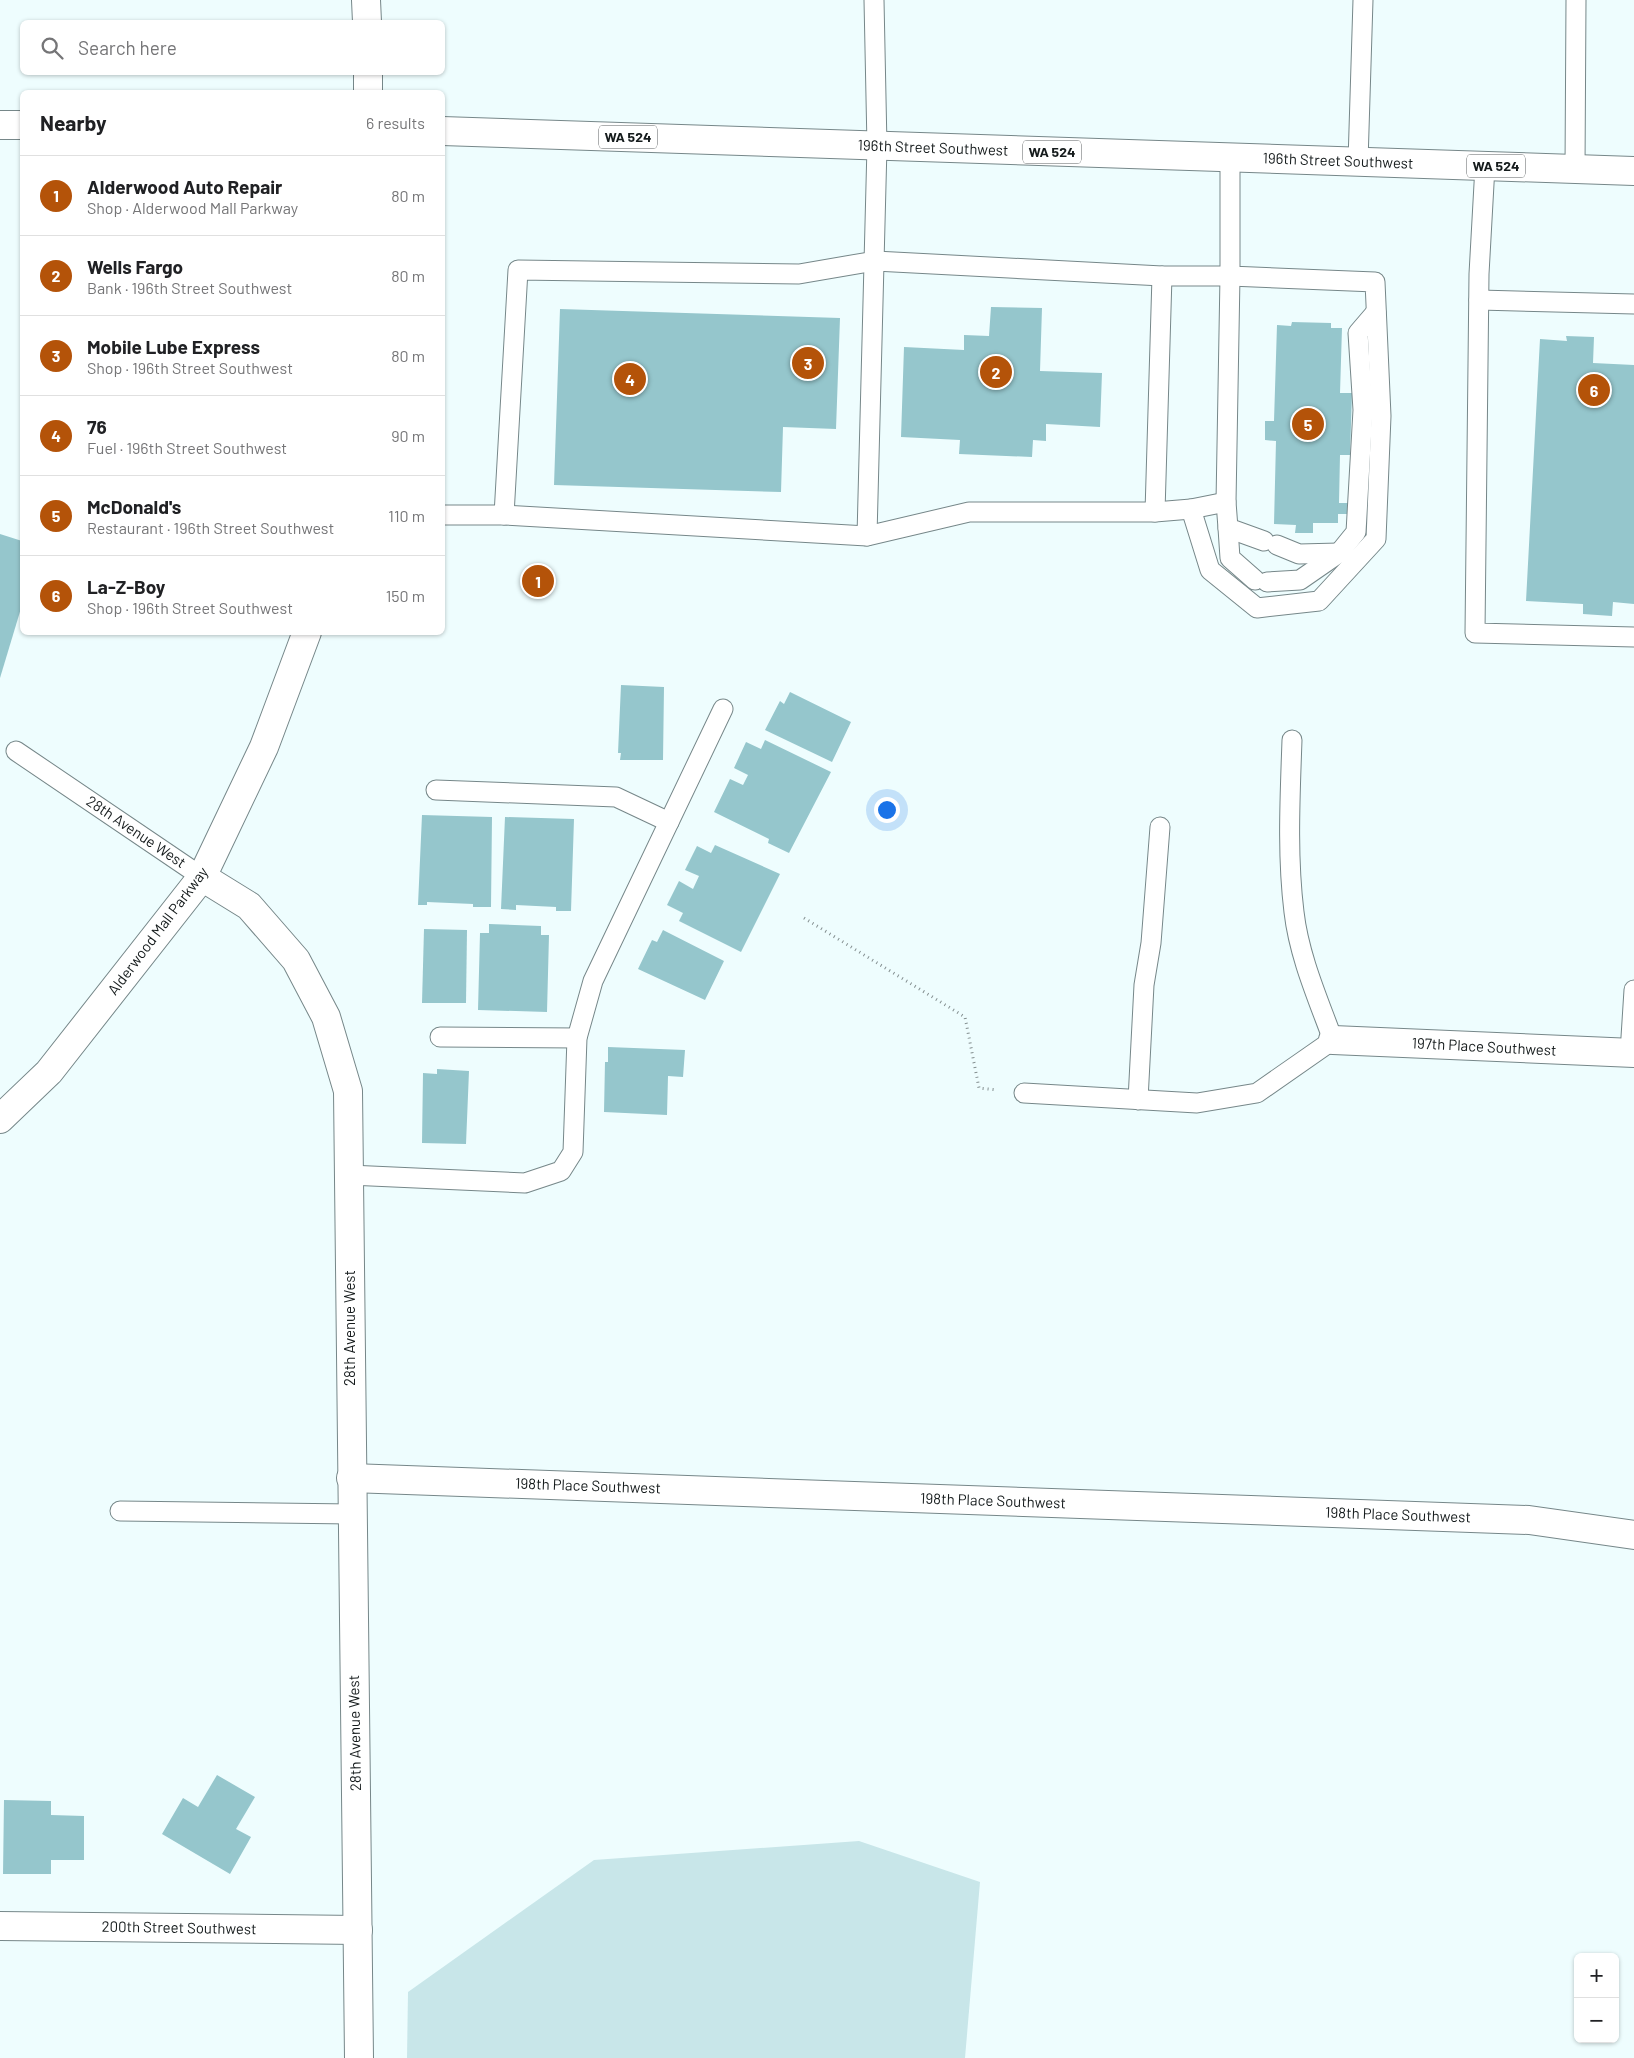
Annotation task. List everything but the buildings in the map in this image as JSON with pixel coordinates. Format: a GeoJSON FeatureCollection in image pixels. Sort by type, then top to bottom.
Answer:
{"type":"FeatureCollection","features":[{"type":"Feature","properties":{"kind":"street"},"geometry":{"type":"LineString","coordinates":[[366,0],[367,20]]}},
{"type":"Feature","properties":{"kind":"street"},"geometry":{"type":"LineString","coordinates":[[368,75],[368,90]]}},
{"type":"Feature","properties":{"kind":"street"},"geometry":{"type":"LineString","coordinates":[[0,124],[20,125]]}},
{"type":"Feature","properties":{"kind":"street","name":"196th Street Southwest"},"geometry":{"type":"LineString","coordinates":[[445,131],[1230,159],[1634,171]]}},
{"type":"Feature","properties":{"kind":"street","name":"Alderwood Mall Parkway"},"geometry":{"type":"LineString","coordinates":[[0,1120],[49,1072],[202,877],[264,747],[306,635]]}},
{"type":"Feature","properties":{"kind":"street","name":"28th Avenue West"},"geometry":{"type":"LineString","coordinates":[[202,877],[249,906],[296,960],[326,1018],[348,1091],[359,2058]]}},
{"type":"Feature","properties":{"kind":"street","name":"197th Place Southwest"},"geometry":{"type":"LineString","coordinates":[[1333,1040],[1632,1053]]}},
{"type":"Feature","properties":{"kind":"street","name":"198th Place Southwest"},"geometry":{"type":"LineString","coordinates":[[351,1478],[1529,1520],[1634,1535]]}},
{"type":"Feature","properties":{"kind":"street","name":"200th Street Southwest"},"geometry":{"type":"LineString","coordinates":[[0,1926],[358,1930]]}},
{"type":"Feature","properties":{"kind":"lane"},"geometry":{"type":"LineString","coordinates":[[867,536],[877,146],[874,0]]}},
{"type":"Feature","properties":{"kind":"lane"},"geometry":{"type":"LineString","coordinates":[[1358,162],[1362,0]]}},
{"type":"Feature","properties":{"kind":"lane"},"geometry":{"type":"LineString","coordinates":[[1575,169],[1576,0]]}},
{"type":"Feature","properties":{"kind":"lane"},"geometry":{"type":"LineString","coordinates":[[1230,159],[1226,502],[1230,558],[1261,581],[1300,580],[1339,553],[1356,532],[1363,410],[1358,333],[1376,312]]}},
{"type":"Feature","properties":{"kind":"lane"},"geometry":{"type":"LineString","coordinates":[[1485,166],[1479,300],[1475,633],[1634,637]]}},
{"type":"Feature","properties":{"kind":"lane"},"geometry":{"type":"LineString","coordinates":[[504,515],[518,270],[799,274],[875,261],[1162,276],[1230,276],[1375,282],[1381,416],[1376,539],[1319,601],[1256,608],[1210,570],[1191,509]]}},
{"type":"Feature","properties":{"kind":"lane"},"geometry":{"type":"LineString","coordinates":[[1155,512],[1162,276]]}},
{"type":"Feature","properties":{"kind":"lane"},"geometry":{"type":"LineString","coordinates":[[1479,300],[1634,304]]}},
{"type":"Feature","properties":{"kind":"lane"},"geometry":{"type":"LineString","coordinates":[[445,514],[504,515],[867,536],[969,512],[1155,512],[1191,509],[1226,502]]}},
{"type":"Feature","properties":{"kind":"lane"},"geometry":{"type":"LineString","coordinates":[[1228,528],[1299,554],[1339,553]]}},
{"type":"Feature","properties":{"kind":"lane"},"geometry":{"type":"LineString","coordinates":[[348,1175],[525,1183],[560,1171],[573,1152],[577,1038],[594,981],[723,709]]}},
{"type":"Feature","properties":{"kind":"lane"},"geometry":{"type":"LineString","coordinates":[[1024,1093],[1198,1103],[1256,1093],[1333,1040],[1308,973],[1294,914],[1289,843],[1292,740]]}},
{"type":"Feature","properties":{"kind":"lane","name":"28th Avenue West"},"geometry":{"type":"LineString","coordinates":[[16,751],[202,877]]}},
{"type":"Feature","properties":{"kind":"lane"},"geometry":{"type":"LineString","coordinates":[[436,790],[616,797],[669,822]]}},
{"type":"Feature","properties":{"kind":"lane"},"geometry":{"type":"LineString","coordinates":[[1138,1100],[1144,985],[1151,943],[1160,827]]}},
{"type":"Feature","properties":{"kind":"lane"},"geometry":{"type":"LineString","coordinates":[[1632,1053],[1634,990]]}},
{"type":"Feature","properties":{"kind":"lane"},"geometry":{"type":"LineString","coordinates":[[440,1036],[577,1038]]}},
{"type":"Feature","properties":{"kind":"lane"},"geometry":{"type":"LineString","coordinates":[[120,1511],[352,1514]]}},
{"type":"Feature","properties":{"kind":"path"},"geometry":{"type":"LineString","coordinates":[[804,918],[965,1018],[979,1088],[1024,1093]]}},
{"type":"Feature","properties":{"kind":"shaded area"},"geometry":{"type":"Polygon","coordinates":[[[859,1841],[980,1882],[965,2058],[407,2058],[408,1992],[594,1860],[859,1841]]]}},
{"type":"Feature","properties":{"kind":"place","name":"Mobile Lube Express"},"geometry":{"type":"Point","coordinates":[808,363]}},
{"type":"Feature","properties":{"kind":"place","name":"Wells Fargo"},"geometry":{"type":"Point","coordinates":[996,372]}},
{"type":"Feature","properties":{"kind":"place","name":"76"},"geometry":{"type":"Point","coordinates":[630,379]}},
{"type":"Feature","properties":{"kind":"place","name":"La-Z-Boy"},"geometry":{"type":"Point","coordinates":[1594,390]}},
{"type":"Feature","properties":{"kind":"place","name":"McDonald's"},"geometry":{"type":"Point","coordinates":[1308,424]}},
{"type":"Feature","properties":{"kind":"place","name":"Alderwood Auto Repair"},"geometry":{"type":"Point","coordinates":[538,581]}}]}
